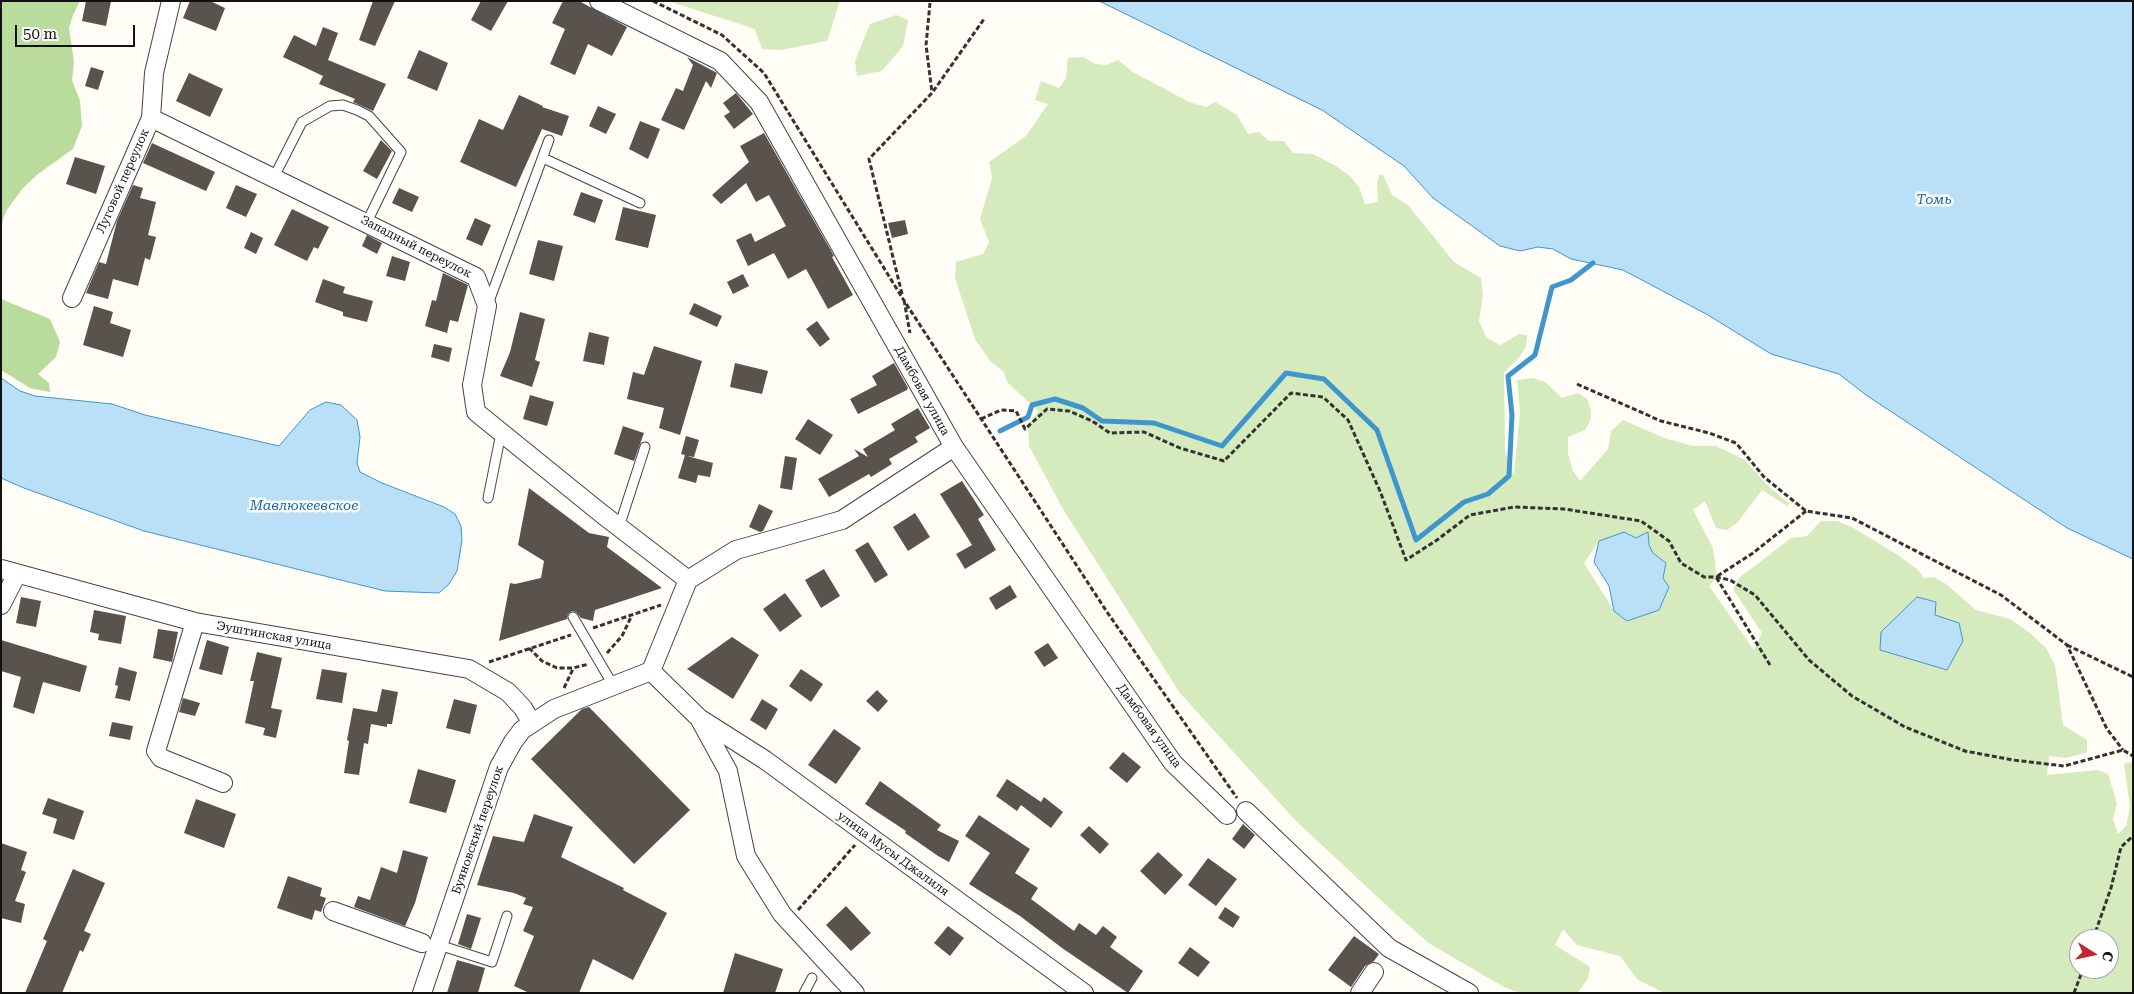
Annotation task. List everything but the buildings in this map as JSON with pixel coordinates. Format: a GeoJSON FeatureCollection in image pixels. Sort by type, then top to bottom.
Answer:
{"type":"FeatureCollection","features":[{"type":"Feature","properties":{"kind":"street","name":"Луговой переулок"},"geometry":{"type":"LineString","coordinates":[[72,298],[151,118],[154,73],[172,1]]}},
{"type":"Feature","properties":{"kind":"street","name":"Дамбовая улица"},"geometry":{"type":"LineString","coordinates":[[598,1],[720,61],[759,102],[954,447],[1173,762],[1227,815]]}},
{"type":"Feature","properties":{"kind":"street","name":"Западный переулок"},"geometry":{"type":"LineString","coordinates":[[151,118],[367,222],[476,277],[487,306]]}},
{"type":"Feature","properties":{"kind":"street"},"geometry":{"type":"LineString","coordinates":[[487,306],[472,385],[476,412],[688,580]]}},
{"type":"Feature","properties":{"kind":"street"},"geometry":{"type":"LineString","coordinates":[[855,993],[788,921],[746,856],[728,771],[699,718],[651,671],[688,580],[736,550],[842,520],[954,447]]}},
{"type":"Feature","properties":{"kind":"street"},"geometry":{"type":"LineString","coordinates":[[1,605],[9,571]]}},
{"type":"Feature","properties":{"kind":"street","name":"Эуштинская улица"},"geometry":{"type":"LineString","coordinates":[[9,571],[195,622],[469,669],[508,692],[523,708],[531,722]]}},
{"type":"Feature","properties":{"kind":"street"},"geometry":{"type":"LineString","coordinates":[[195,622],[156,751],[161,758],[223,783]]}},
{"type":"Feature","properties":{"kind":"street","name":"Буяновский переулок"},"geometry":{"type":"LineString","coordinates":[[422,993],[430,944],[499,767],[513,742],[531,722],[554,708],[651,671]]}},
{"type":"Feature","properties":{"kind":"street","name":"улица Мусы Джалиля"},"geometry":{"type":"LineString","coordinates":[[699,718],[765,760],[1084,993]]}},
{"type":"Feature","properties":{"kind":"street"},"geometry":{"type":"LineString","coordinates":[[1246,811],[1389,948],[1469,993]]}},
{"type":"Feature","properties":{"kind":"street"},"geometry":{"type":"LineString","coordinates":[[333,911],[430,944]]}},
{"type":"Feature","properties":{"kind":"street"},"geometry":{"type":"LineString","coordinates":[[1360,993],[1374,972]]}},
{"type":"Feature","properties":{"kind":"lane"},"geometry":{"type":"LineString","coordinates":[[274,177],[302,122],[330,106],[344,105],[357,110],[369,116],[401,152],[367,222]]}},
{"type":"Feature","properties":{"kind":"lane"},"geometry":{"type":"LineString","coordinates":[[487,306],[550,140]]}},
{"type":"Feature","properties":{"kind":"lane"},"geometry":{"type":"LineString","coordinates":[[543,158],[640,203]]}},
{"type":"Feature","properties":{"kind":"lane"},"geometry":{"type":"LineString","coordinates":[[488,498],[501,433]]}},
{"type":"Feature","properties":{"kind":"lane"},"geometry":{"type":"LineString","coordinates":[[619,527],[645,447]]}},
{"type":"Feature","properties":{"kind":"lane"},"geometry":{"type":"LineString","coordinates":[[573,617],[612,685]]}},
{"type":"Feature","properties":{"kind":"lane"},"geometry":{"type":"LineString","coordinates":[[430,944],[492,962],[507,916]]}},
{"type":"Feature","properties":{"kind":"lane"},"geometry":{"type":"LineString","coordinates":[[804,993],[812,978]]}},
{"type":"Feature","properties":{"kind":"path"},"geometry":{"type":"LineString","coordinates":[[930,3],[926,45],[932,93]]}},
{"type":"Feature","properties":{"kind":"path"},"geometry":{"type":"LineString","coordinates":[[984,19],[932,93],[869,160],[903,298],[1107,612],[1246,811]]}},
{"type":"Feature","properties":{"kind":"path"},"geometry":{"type":"LineString","coordinates":[[1577,384],[1661,421],[1709,433],[1736,444],[1764,476],[1806,511],[1852,518],[2001,595],[2066,645],[2133,678]]}},
{"type":"Feature","properties":{"kind":"path"},"geometry":{"type":"LineString","coordinates":[[981,419],[1001,410],[1016,411],[1025,430],[1048,409],[1069,411],[1092,421],[1110,433],[1144,432],[1180,448],[1224,461],[1256,431],[1291,392],[1323,397],[1348,420],[1380,491],[1406,560],[1470,515],[1514,507],[1564,509],[1641,521],[1669,541],[1681,563],[1704,577],[1730,580],[1755,595],[1809,660],[1852,696],[1905,727],[1965,751],[2013,760],[2064,766],[2124,750]]}},
{"type":"Feature","properties":{"kind":"path"},"geometry":{"type":"LineString","coordinates":[[1716,577],[1753,553],[1806,511]]}},
{"type":"Feature","properties":{"kind":"path"},"geometry":{"type":"LineString","coordinates":[[1716,577],[1770,666]]}},
{"type":"Feature","properties":{"kind":"path"},"geometry":{"type":"LineString","coordinates":[[2066,645],[2107,729],[2124,750],[2133,756]]}},
{"type":"Feature","properties":{"kind":"path"},"geometry":{"type":"LineString","coordinates":[[788,921],[865,833]]}},
{"type":"Feature","properties":{"kind":"path"},"geometry":{"type":"LineString","coordinates":[[2097,929],[2111,888],[2121,847],[2133,836]]}},
{"type":"Feature","properties":{"kind":"path"},"geometry":{"type":"LineString","coordinates":[[2074,993],[2079,979]]}},
{"type":"Feature","properties":{"kind":"green space"},"geometry":{"type":"Polygon","coordinates":[[[1,1],[80,1],[69,28],[74,62],[72,80],[80,101],[82,126],[73,149],[38,174],[23,188],[6,211],[1,226],[1,1]]]}},
{"type":"Feature","properties":{"kind":"green space"},"geometry":{"type":"Polygon","coordinates":[[[668,1],[840,1],[827,41],[781,50],[762,49],[755,29],[668,1]]]}},
{"type":"Feature","properties":{"kind":"green space"},"geometry":{"type":"Polygon","coordinates":[[[896,15],[908,20],[903,46],[882,71],[857,76],[855,61],[870,24],[896,15]]]}},
{"type":"Feature","properties":{"kind":"green space"},"geometry":{"type":"Polygon","coordinates":[[[1083,57],[1095,64],[1106,65],[1118,60],[1133,72],[1189,102],[1206,107],[1215,102],[1237,115],[1248,134],[1259,132],[1269,141],[1284,141],[1293,153],[1313,154],[1336,166],[1350,176],[1359,187],[1365,204],[1378,202],[1377,184],[1379,175],[1383,175],[1392,195],[1408,205],[1454,262],[1481,278],[1483,295],[1479,321],[1486,337],[1500,345],[1519,334],[1527,335],[1526,346],[1520,356],[1504,373],[1505,451],[1514,475],[1520,413],[1517,380],[1533,378],[1545,382],[1562,398],[1578,393],[1587,399],[1591,411],[1591,419],[1585,430],[1568,437],[1568,454],[1573,471],[1580,481],[1608,449],[1611,431],[1623,420],[1664,438],[1693,446],[1716,446],[1745,460],[1766,484],[1789,503],[1787,506],[1762,490],[1737,523],[1727,530],[1716,528],[1705,501],[1693,510],[1713,548],[1716,578],[1709,586],[1754,650],[1762,633],[1733,589],[1739,578],[1791,538],[1807,536],[1821,521],[1837,521],[1852,527],[1898,555],[1917,569],[1924,578],[1934,577],[1946,584],[1976,610],[2010,619],[2030,633],[2046,648],[2055,665],[2063,725],[2087,740],[2087,752],[2067,758],[2049,756],[2047,775],[2098,770],[2108,774],[2117,803],[2113,819],[2118,834],[2126,826],[2130,807],[2124,763],[2133,762],[2133,993],[1665,993],[1638,980],[1620,956],[1577,945],[1563,929],[1555,945],[1590,967],[1588,979],[1577,993],[1520,993],[1504,987],[1430,944],[1296,821],[1180,693],[1063,509],[1029,446],[1028,425],[1038,411],[1007,382],[1004,372],[991,362],[975,339],[955,278],[956,262],[983,254],[989,242],[980,219],[992,178],[989,162],[1026,136],[1048,104],[1035,100],[1041,81],[1059,88],[1066,78],[1068,58],[1083,57]],[[1648,533],[1636,538],[1599,541],[1584,563],[1614,611],[1628,621],[1663,578],[1666,563],[1653,553],[1649,545],[1648,533]],[[1917,597],[1881,632],[1934,615],[1936,602],[1917,597]]]}},
{"type":"Feature","properties":{"kind":"green space"},"geometry":{"type":"Polygon","coordinates":[[[1,299],[50,319],[60,342],[56,357],[38,374],[49,383],[50,392],[30,388],[1,370],[1,299]]]}},
{"type":"Feature","properties":{"kind":"water","name":"Томь"},"geometry":{"type":"Polygon","coordinates":[[[1099,1],[2133,1],[2133,559],[2067,528],[1866,395],[1839,374],[1771,354],[1708,315],[1623,270],[1571,259],[1553,249],[1538,247],[1520,251],[1500,246],[1433,198],[1404,166],[1322,110],[1099,1]]]}},
{"type":"Feature","properties":{"kind":"water","name":"Мавлюкеевское"},"geometry":{"type":"Polygon","coordinates":[[[1,378],[20,391],[35,396],[112,404],[145,415],[279,446],[310,410],[326,402],[341,405],[357,420],[360,437],[357,463],[360,472],[382,483],[444,507],[455,514],[461,526],[462,540],[457,571],[449,584],[439,593],[385,591],[144,531],[24,488],[1,478],[1,378]]]}},
{"type":"Feature","properties":{"kind":"water"},"geometry":{"type":"Polygon","coordinates":[[[1624,532],[1636,538],[1648,532],[1649,545],[1653,553],[1666,563],[1663,578],[1669,587],[1659,610],[1627,621],[1614,611],[1609,586],[1594,562],[1599,541],[1624,532]]]}},
{"type":"Feature","properties":{"kind":"water"},"geometry":{"type":"Polygon","coordinates":[[[1917,597],[1936,602],[1935,615],[1959,623],[1963,641],[1947,670],[1880,650],[1881,632],[1917,597]]]}},
{"type":"Feature","properties":{"kind":"waterway"},"geometry":{"type":"LineString","coordinates":[[1000,431],[1028,417],[1032,405],[1055,399],[1083,408],[1102,421],[1154,423],[1222,446],[1286,373],[1324,379],[1377,430],[1416,540],[1464,502],[1488,494],[1509,476],[1512,415],[1508,376],[1535,355],[1552,287],[1571,280],[1593,263]]}}]}
